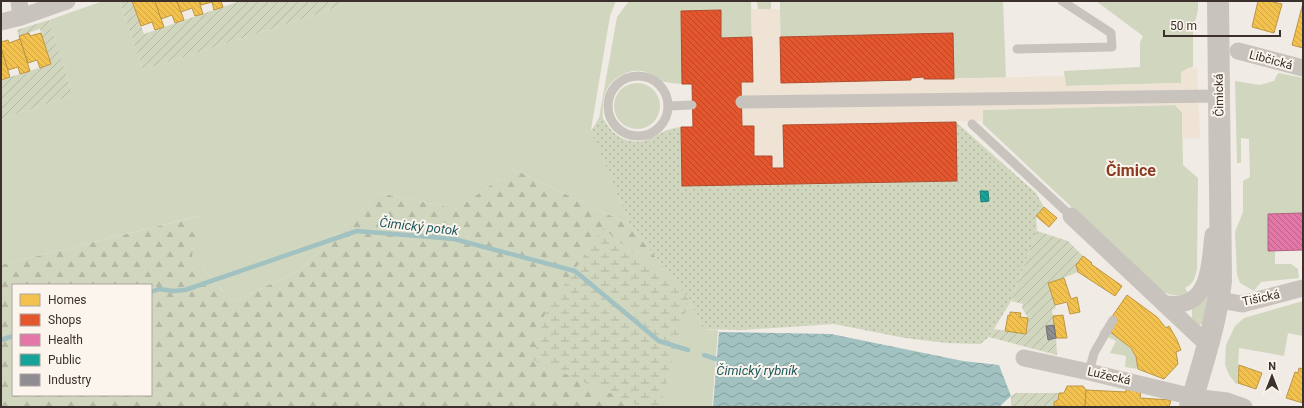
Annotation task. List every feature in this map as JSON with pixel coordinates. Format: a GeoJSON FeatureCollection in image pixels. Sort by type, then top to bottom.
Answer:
{"type":"FeatureCollection","features":[{"type":"Feature","properties":{"kind":"street"},"geometry":{"type":"LineString","coordinates":[[1,22],[20,9],[67,1]]}},
{"type":"Feature","properties":{"kind":"street","name":"Čimická"},"geometry":{"type":"LineString","coordinates":[[1191,402],[1209,346],[1219,300],[1221,281],[1218,1]]}},
{"type":"Feature","properties":{"kind":"street","name":"Libčická"},"geometry":{"type":"LineString","coordinates":[[1238,51],[1303,68]]}},
{"type":"Feature","properties":{"kind":"street"},"geometry":{"type":"LineString","coordinates":[[742,102],[1219,96]]}},
{"type":"Feature","properties":{"kind":"street","name":"Čimická"},"geometry":{"type":"LineString","coordinates":[[1164,304],[1180,304],[1188,302],[1197,296],[1205,283],[1220,189]]}},
{"type":"Feature","properties":{"kind":"street"},"geometry":{"type":"LineString","coordinates":[[1071,216],[1209,346]]}},
{"type":"Feature","properties":{"kind":"street","name":"Tišická"},"geometry":{"type":"LineString","coordinates":[[1219,300],[1242,304],[1303,288]]}},
{"type":"Feature","properties":{"kind":"street","name":"Lužecká"},"geometry":{"type":"LineString","coordinates":[[1024,358],[1089,372],[1191,402],[1227,401],[1244,407]]}},
{"type":"Feature","properties":{"kind":"lane"},"geometry":{"type":"LineString","coordinates":[[1017,49],[1112,47],[1111,33],[1062,1]]}},
{"type":"Feature","properties":{"kind":"lane"},"geometry":{"type":"LineString","coordinates":[[628,77],[647,77],[656,81],[664,92],[668,106],[666,116],[661,125],[653,132],[643,135],[633,135],[623,132],[609,117],[609,97],[613,88],[628,77]]}},
{"type":"Feature","properties":{"kind":"lane"},"geometry":{"type":"LineString","coordinates":[[668,106],[692,105]]}},
{"type":"Feature","properties":{"kind":"lane"},"geometry":{"type":"LineString","coordinates":[[972,124],[1071,216]]}},
{"type":"Feature","properties":{"kind":"lane"},"geometry":{"type":"LineString","coordinates":[[1089,372],[1094,353],[1114,320]]}},
{"type":"Feature","properties":{"kind":"green space"},"geometry":{"type":"Polygon","coordinates":[[[103,1],[119,1],[143,70],[327,11],[349,1],[616,1],[610,16],[591,130],[630,225],[513,169],[457,209],[379,193],[300,270],[233,302],[192,257],[198,216],[1,265],[1,119],[73,95],[49,20],[103,1]]]}},
{"type":"Feature","properties":{"kind":"green space"},"geometry":{"type":"Polygon","coordinates":[[[119,1],[132,1],[144,34],[240,1],[349,1],[327,11],[143,70],[119,1]]]}},
{"type":"Feature","properties":{"kind":"green space"},"geometry":{"type":"Polygon","coordinates":[[[629,1],[751,1],[752,37],[721,38],[720,10],[681,11],[682,84],[661,81],[642,71],[628,72],[617,78],[608,87],[603,104],[603,118],[599,118],[617,17],[629,1]]]}},
{"type":"Feature","properties":{"kind":"green space"},"geometry":{"type":"Polygon","coordinates":[[[757,1],[771,1],[771,9],[758,9],[757,1]]]}},
{"type":"Feature","properties":{"kind":"green space"},"geometry":{"type":"Polygon","coordinates":[[[780,1],[1003,1],[1006,78],[954,79],[953,33],[780,37],[780,1]]]}},
{"type":"Feature","properties":{"kind":"green space"},"geometry":{"type":"Polygon","coordinates":[[[1096,1],[1198,1],[1198,10],[1193,30],[1193,67],[1188,68],[1181,83],[1065,86],[1064,71],[1140,67],[1140,42],[1143,36],[1096,1]]]}},
{"type":"Feature","properties":{"kind":"green space"},"geometry":{"type":"Polygon","coordinates":[[[49,20],[73,95],[1,119],[1,80],[51,64],[40,29],[19,36],[17,30],[49,20]]]}},
{"type":"Feature","properties":{"kind":"green space"},"geometry":{"type":"Polygon","coordinates":[[[1278,73],[1303,78],[1303,214],[1268,214],[1268,250],[1275,251],[1275,264],[1291,264],[1298,269],[1299,278],[1261,282],[1254,291],[1240,283],[1237,274],[1235,232],[1243,212],[1243,181],[1250,177],[1249,139],[1241,138],[1241,163],[1237,163],[1235,81],[1260,85],[1274,81],[1278,73]]]}},
{"type":"Feature","properties":{"kind":"green space"},"geometry":{"type":"Polygon","coordinates":[[[633,83],[641,83],[650,87],[656,93],[660,106],[656,119],[650,125],[641,129],[633,129],[624,125],[618,119],[614,110],[614,102],[618,93],[624,87],[633,83]]]}},
{"type":"Feature","properties":{"kind":"green space"},"geometry":{"type":"Polygon","coordinates":[[[1175,105],[1182,112],[1183,165],[1198,178],[1197,269],[1192,282],[1185,288],[1189,294],[1178,296],[1161,291],[983,124],[982,110],[1175,105]]]}},
{"type":"Feature","properties":{"kind":"green space"},"geometry":{"type":"Polygon","coordinates":[[[599,118],[603,118],[610,129],[619,137],[636,142],[643,141],[674,128],[681,127],[682,186],[956,181],[956,122],[1036,193],[1044,207],[1036,216],[1037,231],[1011,301],[989,337],[980,344],[947,343],[905,338],[834,324],[741,330],[703,329],[689,299],[630,225],[591,131],[599,118]]]}},
{"type":"Feature","properties":{"kind":"green space"},"geometry":{"type":"Polygon","coordinates":[[[513,169],[630,225],[689,299],[660,407],[1,407],[1,265],[199,216],[192,257],[233,302],[300,270],[379,193],[457,209],[513,169]]]}},
{"type":"Feature","properties":{"kind":"green space"},"geometry":{"type":"Polygon","coordinates":[[[603,228],[689,299],[660,407],[642,407],[533,360],[545,313],[603,228]]]}},
{"type":"Feature","properties":{"kind":"green space"},"geometry":{"type":"Polygon","coordinates":[[[1037,231],[1068,241],[1083,256],[1076,265],[1078,272],[1048,284],[1056,308],[1052,310],[1054,325],[1046,326],[1048,340],[1056,338],[1057,355],[989,337],[994,329],[1026,334],[1028,318],[1022,308],[1023,304],[1011,301],[1037,231]]]}},
{"type":"Feature","properties":{"kind":"green space"},"geometry":{"type":"Polygon","coordinates":[[[1213,286],[1204,322],[1200,325],[1195,325],[1192,318],[1192,309],[1213,286]]]}},
{"type":"Feature","properties":{"kind":"green space"},"geometry":{"type":"Polygon","coordinates":[[[689,299],[703,329],[718,330],[712,407],[660,407],[689,299]]]}},
{"type":"Feature","properties":{"kind":"green space"},"geometry":{"type":"Polygon","coordinates":[[[1303,301],[1303,336],[1288,333],[1284,356],[1239,348],[1237,385],[1229,375],[1225,365],[1226,345],[1235,326],[1244,318],[1303,301]]]}},
{"type":"Feature","properties":{"kind":"green space"},"geometry":{"type":"Polygon","coordinates":[[[1111,318],[1109,331],[1129,347],[1135,356],[1138,369],[1125,367],[1126,356],[1110,353],[1116,341],[1099,333],[1111,318]]]}},
{"type":"Feature","properties":{"kind":"green space"},"geometry":{"type":"Polygon","coordinates":[[[1016,393],[1059,393],[1058,400],[1054,402],[1055,407],[1011,407],[1011,396],[1016,393]]]}},
{"type":"Feature","properties":{"kind":"shaded area"},"geometry":{"type":"Polygon","coordinates":[[[751,9],[780,9],[782,83],[911,80],[911,78],[924,77],[924,79],[1065,76],[1066,86],[1181,83],[1181,72],[1188,68],[1197,68],[1200,138],[1182,139],[1182,112],[1175,105],[983,110],[983,121],[783,125],[784,168],[772,168],[772,156],[754,156],[754,126],[742,126],[741,82],[753,82],[751,9]]]}},
{"type":"Feature","properties":{"kind":"water","name":"Čimický rybník"},"geometry":{"type":"Polygon","coordinates":[[[719,332],[831,334],[963,361],[999,365],[1011,396],[999,407],[713,407],[719,332]]]}},
{"type":"Feature","properties":{"kind":"building: Homes"},"geometry":{"type":"Polygon","coordinates":[[[132,1],[155,1],[164,27],[155,30],[152,22],[141,26],[132,1]]]}},
{"type":"Feature","properties":{"kind":"building: Homes"},"geometry":{"type":"Polygon","coordinates":[[[155,1],[177,1],[184,20],[175,23],[172,15],[161,19],[155,1]]]}},
{"type":"Feature","properties":{"kind":"building: Homes"},"geometry":{"type":"Polygon","coordinates":[[[177,1],[199,1],[203,14],[195,16],[192,8],[181,12],[177,1]]]}},
{"type":"Feature","properties":{"kind":"building: Homes"},"geometry":{"type":"Polygon","coordinates":[[[199,1],[221,1],[223,7],[214,10],[212,2],[201,5],[199,1]]]}},
{"type":"Feature","properties":{"kind":"building: Homes"},"geometry":{"type":"Polygon","coordinates":[[[1258,1],[1269,1],[1282,4],[1274,33],[1252,27],[1258,1]]]}},
{"type":"Feature","properties":{"kind":"building: Homes"},"geometry":{"type":"Polygon","coordinates":[[[1303,3],[1303,48],[1292,45],[1303,3]]]}},
{"type":"Feature","properties":{"kind":"building: Homes"},"geometry":{"type":"Polygon","coordinates":[[[29,33],[30,36],[41,33],[51,64],[40,68],[37,60],[28,63],[19,36],[29,33]]]}},
{"type":"Feature","properties":{"kind":"building: Homes"},"geometry":{"type":"Polygon","coordinates":[[[20,39],[30,71],[20,74],[18,67],[8,70],[1,48],[1,42],[8,40],[9,43],[20,39]]]}},
{"type":"Feature","properties":{"kind":"building: Homes"},"geometry":{"type":"Polygon","coordinates":[[[1,48],[10,77],[1,80],[1,48]]]}},
{"type":"Feature","properties":{"kind":"building: Homes"},"geometry":{"type":"Polygon","coordinates":[[[1044,207],[1057,218],[1049,227],[1036,216],[1044,207]]]}},
{"type":"Feature","properties":{"kind":"building: Homes"},"geometry":{"type":"Polygon","coordinates":[[[1083,256],[1092,263],[1091,264],[1122,286],[1115,296],[1078,272],[1076,265],[1083,256]]]}},
{"type":"Feature","properties":{"kind":"building: Homes"},"geometry":{"type":"Polygon","coordinates":[[[1064,278],[1071,299],[1077,297],[1080,312],[1070,314],[1067,302],[1055,305],[1048,283],[1064,278]]]}},
{"type":"Feature","properties":{"kind":"building: Homes"},"geometry":{"type":"Polygon","coordinates":[[[1127,295],[1157,317],[1166,328],[1169,326],[1177,340],[1181,350],[1176,352],[1178,364],[1164,379],[1138,369],[1136,357],[1131,348],[1109,331],[1111,318],[1127,295]]]}},
{"type":"Feature","properties":{"kind":"building: Homes"},"geometry":{"type":"Polygon","coordinates":[[[1010,312],[1021,313],[1020,317],[1028,318],[1026,334],[1005,331],[1010,312]]]}},
{"type":"Feature","properties":{"kind":"building: Homes"},"geometry":{"type":"Polygon","coordinates":[[[1063,315],[1067,338],[1056,338],[1053,316],[1063,315]]]}},
{"type":"Feature","properties":{"kind":"building: Homes"},"geometry":{"type":"Polygon","coordinates":[[[1239,365],[1262,373],[1256,389],[1238,383],[1239,365]]]}},
{"type":"Feature","properties":{"kind":"building: Homes"},"geometry":{"type":"Polygon","coordinates":[[[1299,368],[1303,369],[1303,403],[1286,398],[1295,372],[1298,373],[1299,368]]]}},
{"type":"Feature","properties":{"kind":"building: Homes"},"geometry":{"type":"Polygon","coordinates":[[[1067,386],[1083,386],[1086,390],[1085,407],[1054,406],[1054,402],[1058,400],[1059,393],[1064,393],[1067,386]]]}},
{"type":"Feature","properties":{"kind":"building: Homes"},"geometry":{"type":"Polygon","coordinates":[[[1126,389],[1141,390],[1140,398],[1171,400],[1169,407],[1085,407],[1086,390],[1126,392],[1126,389]]]}},
{"type":"Feature","properties":{"kind":"building: Shops"},"geometry":{"type":"Polygon","coordinates":[[[721,10],[721,38],[752,37],[753,82],[741,82],[742,126],[754,126],[754,156],[772,156],[772,168],[784,168],[783,125],[956,122],[957,181],[682,186],[681,127],[693,127],[692,84],[682,84],[681,11],[721,10]]]}},
{"type":"Feature","properties":{"kind":"building: Shops"},"geometry":{"type":"Polygon","coordinates":[[[953,33],[954,79],[924,79],[924,77],[911,78],[911,80],[781,83],[780,37],[953,33]]]}},
{"type":"Feature","properties":{"kind":"building: Health"},"geometry":{"type":"Polygon","coordinates":[[[1303,213],[1303,250],[1268,251],[1268,214],[1303,213]]]}},
{"type":"Feature","properties":{"kind":"building: Public"},"geometry":{"type":"Polygon","coordinates":[[[980,191],[988,191],[989,201],[981,202],[980,191]]]}},
{"type":"Feature","properties":{"kind":"building: Industry"},"geometry":{"type":"Polygon","coordinates":[[[1054,325],[1056,338],[1048,340],[1046,326],[1054,325]]]}},
{"type":"Feature","properties":{"kind":"waterway","name":"Čimický potok"},"geometry":{"type":"LineString","coordinates":[[152,292],[159,289],[173,291],[185,290],[357,231],[454,239],[575,271],[659,341],[688,350]]}},
{"type":"Feature","properties":{"kind":"waterway","name":"Čimický potok"},"geometry":{"type":"LineString","coordinates":[[1,340],[12,336]]}},
{"type":"Feature","properties":{"kind":"waterway","name":"Čimický potok"},"geometry":{"type":"LineString","coordinates":[[704,355],[716,359]]}},
{"type":"Feature","properties":{"kind":"district","name":"Čimice"},"geometry":{"type":"Point","coordinates":[1131,170]}}]}
